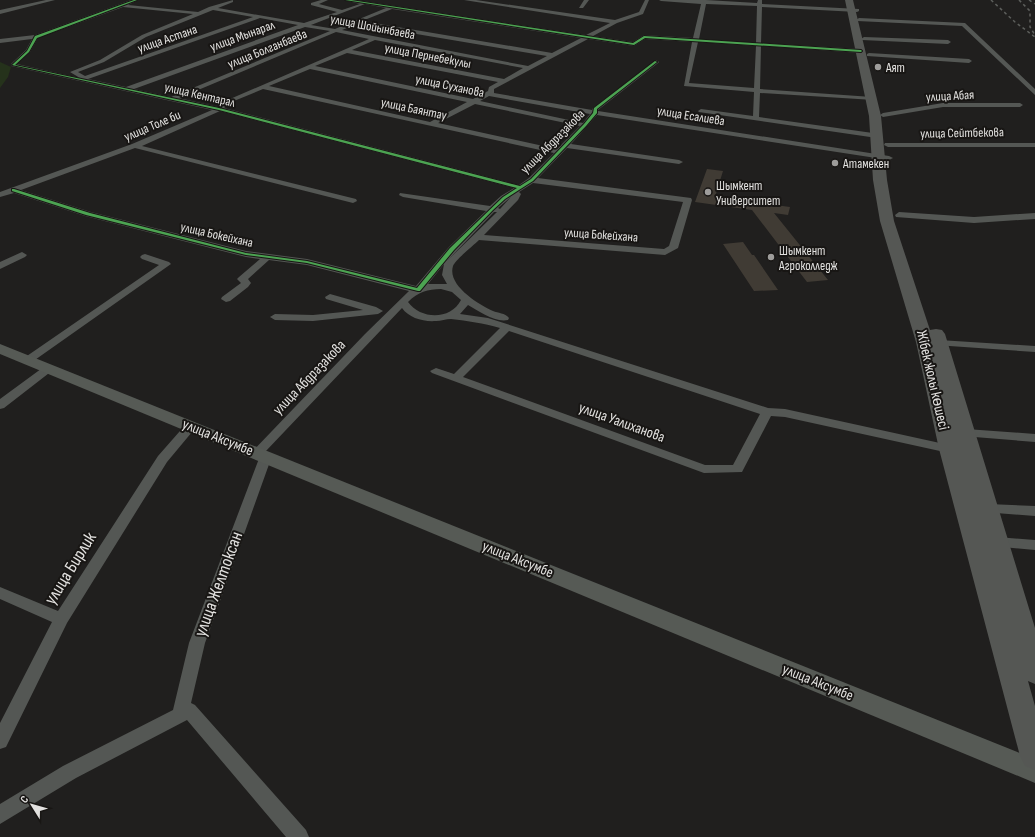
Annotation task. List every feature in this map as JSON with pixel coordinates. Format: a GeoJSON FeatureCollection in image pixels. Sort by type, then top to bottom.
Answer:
{"type":"FeatureCollection","features":[{"type":"Feature","properties":{"kind":"main road","name":"Жібек жолы көшесі"},"geometry":{"type":"LineString","coordinates":[[854,8],[883,115],[883,149],[880,180],[887,221],[926,342],[949,450],[1035,756]]}},
{"type":"Feature","properties":{"kind":"main road","name":"Жібек жолы көшесі"},"geometry":{"type":"LineString","coordinates":[[865,48],[872,99],[891,177],[898,215],[966,433],[1035,672]]}},
{"type":"Feature","properties":{"kind":"main road","name":"улица Аксумбе"},"geometry":{"type":"LineString","coordinates":[[1,351],[49,368],[1035,771]]}},
{"type":"Feature","properties":{"kind":"street"},"geometry":{"type":"LineString","coordinates":[[0,12],[53,0]]}},
{"type":"Feature","properties":{"kind":"street"},"geometry":{"type":"LineString","coordinates":[[0,41],[36,37],[136,0]]}},
{"type":"Feature","properties":{"kind":"street"},"geometry":{"type":"LineString","coordinates":[[84,78],[73,72],[102,60],[144,36],[231,0]]}},
{"type":"Feature","properties":{"kind":"street"},"geometry":{"type":"LineString","coordinates":[[326,0],[313,4],[342,11]]}},
{"type":"Feature","properties":{"kind":"street"},"geometry":{"type":"LineString","coordinates":[[346,0],[382,5],[394,4],[634,44],[644,37],[760,44],[865,48],[969,61]]}},
{"type":"Feature","properties":{"kind":"street"},"geometry":{"type":"LineString","coordinates":[[466,0],[616,22]]}},
{"type":"Feature","properties":{"kind":"street"},"geometry":{"type":"LineString","coordinates":[[581,7],[587,0]]}},
{"type":"Feature","properties":{"kind":"street"},"geometry":{"type":"LineString","coordinates":[[431,124],[488,94],[491,92],[491,88],[616,22],[641,13],[647,0]]}},
{"type":"Feature","properties":{"kind":"street"},"geometry":{"type":"LineString","coordinates":[[661,0],[761,2],[854,8],[963,24],[1035,93]]}},
{"type":"Feature","properties":{"kind":"street"},"geometry":{"type":"LineString","coordinates":[[704,1],[686,85],[872,99]]}},
{"type":"Feature","properties":{"kind":"street"},"geometry":{"type":"LineString","coordinates":[[756,118],[761,2]]}},
{"type":"Feature","properties":{"kind":"street","name":"улица Мынарал"},"geometry":{"type":"LineString","coordinates":[[127,89],[365,3]]}},
{"type":"Feature","properties":{"kind":"street","name":"улица Болганбаева"},"geometry":{"type":"LineString","coordinates":[[172,99],[338,31],[394,4]]}},
{"type":"Feature","properties":{"kind":"street"},"geometry":{"type":"LineString","coordinates":[[123,6],[198,13]]}},
{"type":"Feature","properties":{"kind":"street","name":"улица Шойынбаева"},"geometry":{"type":"LineString","coordinates":[[211,8],[304,24],[530,68]]}},
{"type":"Feature","properties":{"kind":"street","name":"улица Астана"},"geometry":{"type":"LineString","coordinates":[[84,78],[260,17]]}},
{"type":"Feature","properties":{"kind":"street"},"geometry":{"type":"LineString","coordinates":[[356,22],[554,55]]}},
{"type":"Feature","properties":{"kind":"street","name":"улица Кентарал"},"geometry":{"type":"LineString","coordinates":[[36,37],[28,51],[13,65],[84,78],[219,109],[519,187]]}},
{"type":"Feature","properties":{"kind":"street","name":"улица Толе би"},"geometry":{"type":"LineString","coordinates":[[0,195],[135,146],[219,109],[232,100],[376,38]]}},
{"type":"Feature","properties":{"kind":"street"},"geometry":{"type":"LineString","coordinates":[[865,48],[948,42]]}},
{"type":"Feature","properties":{"kind":"street","name":"улица Пернебекулы"},"geometry":{"type":"LineString","coordinates":[[347,51],[505,81]]}},
{"type":"Feature","properties":{"kind":"street","name":"улица Абдразакова"},"geometry":{"type":"LineString","coordinates":[[262,455],[384,315],[418,290],[452,249],[492,209],[519,187],[532,180],[585,125],[595,112],[595,109],[656,62]]}},
{"type":"Feature","properties":{"kind":"street","name":"улица Суханова"},"geometry":{"type":"LineString","coordinates":[[310,67],[585,125]]}},
{"type":"Feature","properties":{"kind":"street","name":"улица Баянтау"},"geometry":{"type":"LineString","coordinates":[[264,87],[559,152]]}},
{"type":"Feature","properties":{"kind":"street","name":"улица Есалиева"},"geometry":{"type":"LineString","coordinates":[[488,94],[595,112],[883,149]]}},
{"type":"Feature","properties":{"kind":"street","name":"улица Абая"},"geometry":{"type":"LineString","coordinates":[[883,115],[943,105],[1020,105]]}},
{"type":"Feature","properties":{"kind":"street"},"geometry":{"type":"LineString","coordinates":[[701,111],[756,118],[883,149]]}},
{"type":"Feature","properties":{"kind":"street"},"geometry":{"type":"LineString","coordinates":[[565,145],[679,162]]}},
{"type":"Feature","properties":{"kind":"street","name":"улица Сейтбекова"},"geometry":{"type":"LineString","coordinates":[[883,149],[1035,145]]}},
{"type":"Feature","properties":{"kind":"street"},"geometry":{"type":"LineString","coordinates":[[135,146],[353,201]]}},
{"type":"Feature","properties":{"kind":"street","name":"улица Бокейхана"},"geometry":{"type":"LineString","coordinates":[[477,237],[665,252],[673,248],[688,200],[532,180]]}},
{"type":"Feature","properties":{"kind":"street","name":"улица Абдразакова"},"geometry":{"type":"LineString","coordinates":[[455,289],[447,275],[449,264],[515,198],[519,187]]}},
{"type":"Feature","properties":{"kind":"street","name":"улица Бокейхана"},"geometry":{"type":"LineString","coordinates":[[13,190],[88,214],[246,254],[307,262],[418,290]]}},
{"type":"Feature","properties":{"kind":"street"},"geometry":{"type":"LineString","coordinates":[[403,195],[503,211]]}},
{"type":"Feature","properties":{"kind":"street"},"geometry":{"type":"LineString","coordinates":[[898,215],[974,220],[1035,216]]}},
{"type":"Feature","properties":{"kind":"street"},"geometry":{"type":"LineString","coordinates":[[0,266],[22,255]]}},
{"type":"Feature","properties":{"kind":"street"},"geometry":{"type":"LineString","coordinates":[[28,360],[166,264],[145,257]]}},
{"type":"Feature","properties":{"kind":"street"},"geometry":{"type":"LineString","coordinates":[[226,299],[245,285],[246,283],[242,279],[267,257]]}},
{"type":"Feature","properties":{"kind":"street"},"geometry":{"type":"LineString","coordinates":[[418,290],[432,286],[444,286],[455,289],[463,294],[466,300],[489,313],[764,402],[785,413]]}},
{"type":"Feature","properties":{"kind":"street"},"geometry":{"type":"LineString","coordinates":[[330,297],[384,315]]}},
{"type":"Feature","properties":{"kind":"street"},"geometry":{"type":"LineString","coordinates":[[447,316],[465,306],[466,300]]}},
{"type":"Feature","properties":{"kind":"street"},"geometry":{"type":"LineString","coordinates":[[403,302],[412,313],[422,317],[434,318],[447,316],[484,320],[767,412],[785,413],[949,450]]}},
{"type":"Feature","properties":{"kind":"street","name":"улица Абдразакова"},"geometry":{"type":"LineString","coordinates":[[384,315],[412,313]]}},
{"type":"Feature","properties":{"kind":"street"},"geometry":{"type":"LineString","coordinates":[[274,317],[313,318],[384,315]]}},
{"type":"Feature","properties":{"kind":"street"},"geometry":{"type":"LineString","coordinates":[[456,378],[506,328]]}},
{"type":"Feature","properties":{"kind":"street"},"geometry":{"type":"LineString","coordinates":[[939,343],[1035,349]]}},
{"type":"Feature","properties":{"kind":"street"},"geometry":{"type":"LineString","coordinates":[[0,405],[49,368]]}},
{"type":"Feature","properties":{"kind":"street","name":"улица Уалиханова"},"geometry":{"type":"LineString","coordinates":[[436,371],[704,469],[737,469],[767,412]]}},
{"type":"Feature","properties":{"kind":"street","name":"улица Бирлик"},"geometry":{"type":"LineString","coordinates":[[0,741],[61,618],[162,458],[191,426]]}},
{"type":"Feature","properties":{"kind":"street"},"geometry":{"type":"LineString","coordinates":[[966,433],[1035,438]]}},
{"type":"Feature","properties":{"kind":"street","name":"улица Желтоксан"},"geometry":{"type":"LineString","coordinates":[[180,715],[197,643],[262,455]]}},
{"type":"Feature","properties":{"kind":"street"},"geometry":{"type":"LineString","coordinates":[[988,509],[1035,511]]}},
{"type":"Feature","properties":{"kind":"street"},"geometry":{"type":"LineString","coordinates":[[997,542],[1035,545]]}},
{"type":"Feature","properties":{"kind":"street"},"geometry":{"type":"LineString","coordinates":[[0,593],[61,618]]}},
{"type":"Feature","properties":{"kind":"street"},"geometry":{"type":"LineString","coordinates":[[0,814],[94,760],[189,710],[299,837]]}},
{"type":"Feature","properties":{"kind":"green space"},"geometry":{"type":"Polygon","coordinates":[[[0,62],[11,67],[8,77],[0,88],[0,62]]]}},
{"type":"Feature","properties":{"kind":"building"},"geometry":{"type":"Polygon","coordinates":[[[707,169],[723,171],[715,197],[790,207],[788,215],[774,213],[828,280],[807,282],[752,210],[695,202],[707,169]]]}},
{"type":"Feature","properties":{"kind":"building"},"geometry":{"type":"Polygon","coordinates":[[[743,242],[752,255],[754,255],[778,290],[754,291],[723,244],[743,242]]]}},
{"type":"Feature","properties":{"kind":"railway"},"geometry":{"type":"LineString","coordinates":[[991,0],[1015,22],[1035,37]]}},
{"type":"Feature","properties":{"kind":"railway"},"geometry":{"type":"LineString","coordinates":[[1019,0],[1030,11],[1030,27],[1035,35]]}},
{"type":"Feature","properties":{"kind":"railway"},"geometry":{"type":"LineString","coordinates":[[1029,0],[1035,4]]}},
{"type":"Feature","properties":{"kind":"cycle path"},"geometry":{"type":"LineString","coordinates":[[136,0],[36,37],[28,51],[13,65],[219,109],[519,187]]}},
{"type":"Feature","properties":{"kind":"cycle path"},"geometry":{"type":"LineString","coordinates":[[346,0],[634,44],[644,37],[861,51]]}},
{"type":"Feature","properties":{"kind":"cycle path"},"geometry":{"type":"LineString","coordinates":[[13,190],[88,214],[246,254],[307,262],[418,290],[452,249],[492,209],[504,198],[532,180],[585,125],[595,113],[595,109],[656,62]]}},
{"type":"Feature","properties":{"kind":"place","name":"Аят"},"geometry":{"type":"Point","coordinates":[878,67]}},
{"type":"Feature","properties":{"kind":"place","name":"Атамекен"},"geometry":{"type":"Point","coordinates":[835,163]}},
{"type":"Feature","properties":{"kind":"place","name":"Шымкент Университет"},"geometry":{"type":"Point","coordinates":[708,192]}},
{"type":"Feature","properties":{"kind":"place","name":"Шымкент Агроколледж"},"geometry":{"type":"Point","coordinates":[771,257]}}]}
